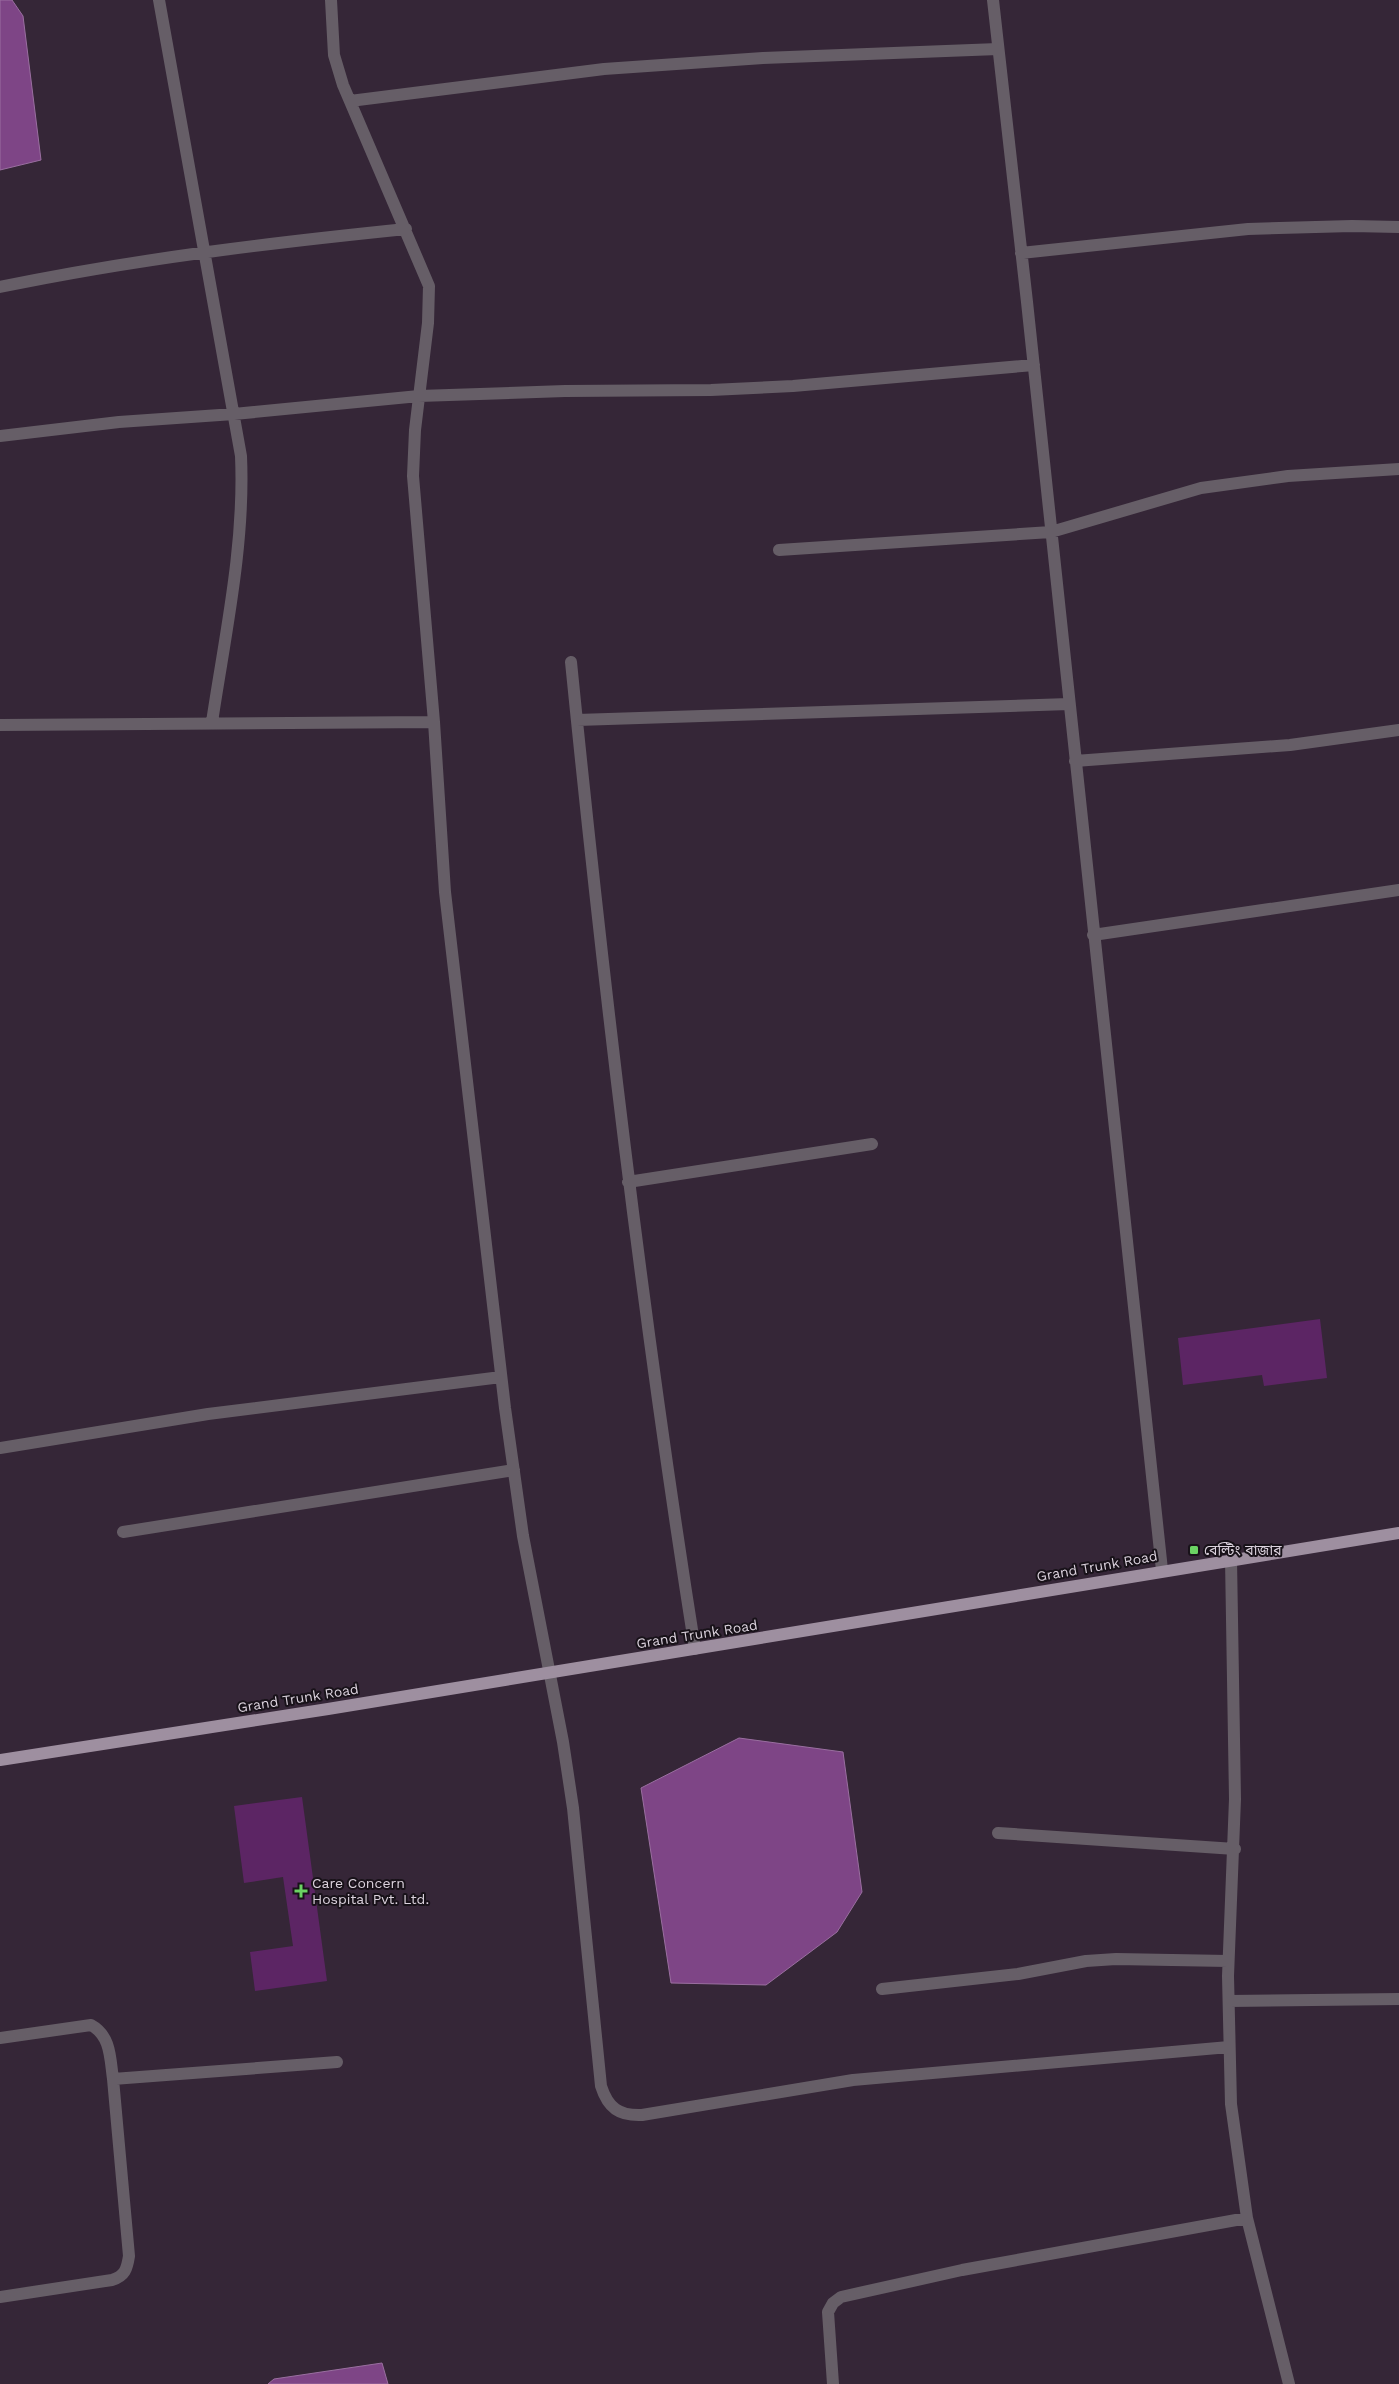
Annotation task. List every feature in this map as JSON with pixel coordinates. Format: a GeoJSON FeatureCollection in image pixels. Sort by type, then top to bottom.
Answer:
{"type":"FeatureCollection","features":[{"type":"Feature","properties":{"kind":"main road","name":"Grand Trunk Road"},"geometry":{"type":"LineString","coordinates":[[0,1760],[550,1673],[1162,1570],[1399,1533]]}},
{"type":"Feature","properties":{"kind":"street"},"geometry":{"type":"LineString","coordinates":[[159,0],[241,456],[243,496],[212,722]]}},
{"type":"Feature","properties":{"kind":"street"},"geometry":{"type":"LineString","coordinates":[[331,0],[334,55],[350,101],[424,271],[430,298],[415,430],[413,476],[434,722],[444,892],[500,1377],[523,1536],[550,1673],[573,1808],[601,2086],[605,2097],[612,2108],[630,2116],[853,2080],[1229,2047]]}},
{"type":"Feature","properties":{"kind":"street"},"geometry":{"type":"LineString","coordinates":[[993,0],[1034,364],[1093,935],[1162,1570]]}},
{"type":"Feature","properties":{"kind":"street"},"geometry":{"type":"LineString","coordinates":[[350,101],[604,68],[763,58],[998,49]]}},
{"type":"Feature","properties":{"kind":"street"},"geometry":{"type":"LineString","coordinates":[[1021,253],[1248,229],[1399,227]]}},
{"type":"Feature","properties":{"kind":"street"},"geometry":{"type":"LineString","coordinates":[[0,287],[203,252],[406,229]]}},
{"type":"Feature","properties":{"kind":"street"},"geometry":{"type":"LineString","coordinates":[[0,436],[119,422],[234,414],[419,396],[566,390],[711,390],[793,386],[1034,364]]}},
{"type":"Feature","properties":{"kind":"street"},"geometry":{"type":"LineString","coordinates":[[779,550],[1051,532],[1201,488],[1288,476],[1399,469]]}},
{"type":"Feature","properties":{"kind":"street"},"geometry":{"type":"LineString","coordinates":[[571,662],[628,1182],[663,1444],[695,1649]]}},
{"type":"Feature","properties":{"kind":"street"},"geometry":{"type":"LineString","coordinates":[[576,720],[1069,704]]}},
{"type":"Feature","properties":{"kind":"street"},"geometry":{"type":"LineString","coordinates":[[0,725],[212,722],[434,722]]}},
{"type":"Feature","properties":{"kind":"street"},"geometry":{"type":"LineString","coordinates":[[1075,761],[1290,745],[1399,730]]}},
{"type":"Feature","properties":{"kind":"street"},"geometry":{"type":"LineString","coordinates":[[1093,935],[1399,890]]}},
{"type":"Feature","properties":{"kind":"street"},"geometry":{"type":"LineString","coordinates":[[628,1182],[872,1144]]}},
{"type":"Feature","properties":{"kind":"street"},"geometry":{"type":"LineString","coordinates":[[0,1448],[208,1414],[500,1377]]}},
{"type":"Feature","properties":{"kind":"street"},"geometry":{"type":"LineString","coordinates":[[123,1532],[514,1470]]}},
{"type":"Feature","properties":{"kind":"street"},"geometry":{"type":"LineString","coordinates":[[1231,1559],[1234,1849],[1228,1961],[1231,2104],[1247,2218],[1289,2384]]}},
{"type":"Feature","properties":{"kind":"street"},"geometry":{"type":"LineString","coordinates":[[998,1833],[1234,1849]]}},
{"type":"Feature","properties":{"kind":"street"},"geometry":{"type":"LineString","coordinates":[[882,1989],[1018,1974],[1086,1961],[1116,1959],[1228,1961]]}},
{"type":"Feature","properties":{"kind":"street"},"geometry":{"type":"LineString","coordinates":[[1229,2002],[1399,1999]]}},
{"type":"Feature","properties":{"kind":"street"},"geometry":{"type":"LineString","coordinates":[[0,2038],[91,2025],[103,2034],[107,2043],[113,2079],[129,2256],[127,2269],[122,2277],[0,2297]]}},
{"type":"Feature","properties":{"kind":"street"},"geometry":{"type":"LineString","coordinates":[[113,2079],[336,2062]]}},
{"type":"Feature","properties":{"kind":"street"},"geometry":{"type":"LineString","coordinates":[[833,2384],[828,2312],[841,2297],[962,2270],[1247,2218]]}},
{"type":"Feature","properties":{"kind":"shaded area"},"geometry":{"type":"Polygon","coordinates":[[[0,0],[12,0],[23,16],[41,160],[0,170],[0,0]]]}},
{"type":"Feature","properties":{"kind":"shaded area"},"geometry":{"type":"Polygon","coordinates":[[[739,1738],[843,1752],[862,1892],[837,1932],[766,1985],[671,1983],[641,1788],[739,1738]]]}},
{"type":"Feature","properties":{"kind":"shaded area"},"geometry":{"type":"Polygon","coordinates":[[[382,2363],[388,2384],[268,2384],[274,2379],[382,2363]]]}},
{"type":"Feature","properties":{"kind":"building"},"geometry":{"type":"Polygon","coordinates":[[[1320,1319],[1327,1378],[1264,1386],[1262,1375],[1183,1385],[1178,1338],[1320,1319]]]}},
{"type":"Feature","properties":{"kind":"building"},"geometry":{"type":"Polygon","coordinates":[[[302,1797],[327,1981],[255,1991],[250,1952],[293,1946],[283,1877],[244,1883],[234,1806],[302,1797]]]}},
{"type":"Feature","properties":{"kind":"place","name":"বেল্টিং বাজার"},"geometry":{"type":"Point","coordinates":[1194,1550]}},
{"type":"Feature","properties":{"kind":"place","name":"Care Concern Hospital Pvt. Ltd."},"geometry":{"type":"Point","coordinates":[301,1891]}}]}
